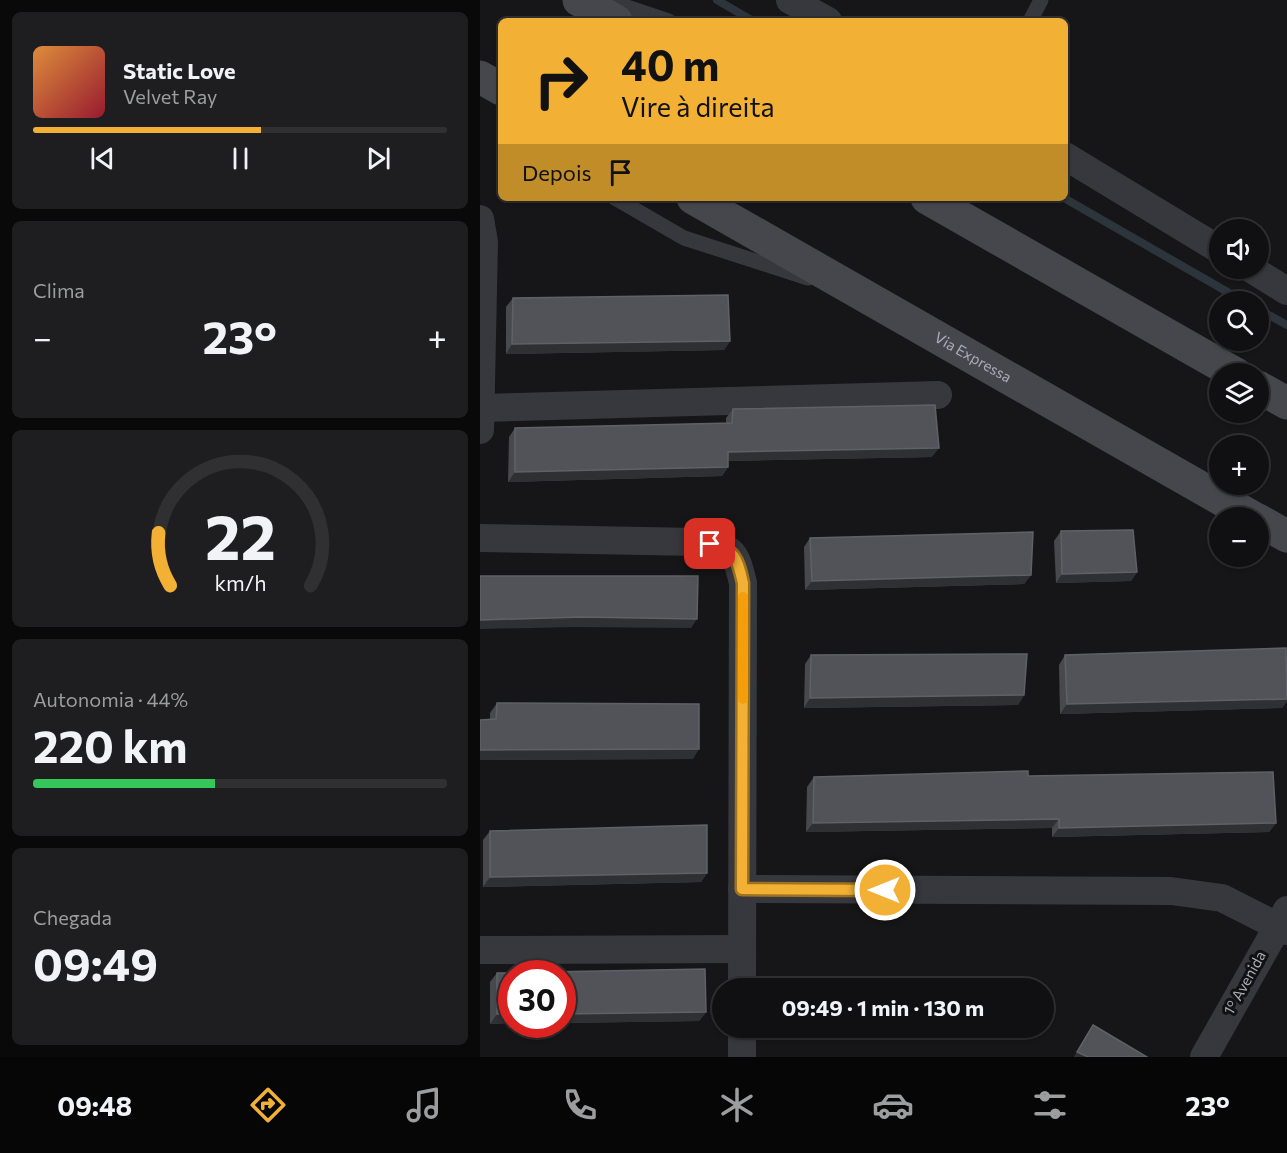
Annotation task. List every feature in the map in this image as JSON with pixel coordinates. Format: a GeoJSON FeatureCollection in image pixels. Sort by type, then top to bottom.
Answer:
{"type":"FeatureCollection","features":[{"type":"Feature","properties":{"kind":"main road"},"geometry":{"type":"LineString","coordinates":[[579,0],[611,18]]}},
{"type":"Feature","properties":{"kind":"main road","name":"Via Expressa"},"geometry":{"type":"LineString","coordinates":[[698,201],[1235,507]]}},
{"type":"Feature","properties":{"kind":"main road"},"geometry":{"type":"LineString","coordinates":[[933,201],[1217,363]]}},
{"type":"Feature","properties":{"kind":"main road"},"geometry":{"type":"LineString","coordinates":[[1269,393],[1287,403]]}},
{"type":"Feature","properties":{"kind":"main road"},"geometry":{"type":"LineString","coordinates":[[1269,526],[1287,536]]}},
{"type":"Feature","properties":{"kind":"street"},"geometry":{"type":"LineString","coordinates":[[790,0],[823,18]]}},
{"type":"Feature","properties":{"kind":"street"},"geometry":{"type":"LineString","coordinates":[[1068,158],[1209,243]]}},
{"type":"Feature","properties":{"kind":"street"},"geometry":{"type":"LineString","coordinates":[[480,430],[481,234]]}},
{"type":"Feature","properties":{"kind":"street"},"geometry":{"type":"LineString","coordinates":[[1268,279],[1287,291]]}},
{"type":"Feature","properties":{"kind":"street"},"geometry":{"type":"LineString","coordinates":[[480,408],[938,395]]}},
{"type":"Feature","properties":{"kind":"street"},"geometry":{"type":"LineString","coordinates":[[480,538],[698,542],[723,546],[738,559],[743,583],[742,978]]}},
{"type":"Feature","properties":{"kind":"street"},"geometry":{"type":"LineString","coordinates":[[742,889],[1171,891],[1222,898],[1284,922]]}},
{"type":"Feature","properties":{"kind":"street","name":"1º Avenida"},"geometry":{"type":"LineString","coordinates":[[1204,1057],[1284,922]]}},
{"type":"Feature","properties":{"kind":"street"},"geometry":{"type":"LineString","coordinates":[[480,950],[742,949]]}},
{"type":"Feature","properties":{"kind":"street"},"geometry":{"type":"LineString","coordinates":[[742,1038],[742,1057]]}},
{"type":"Feature","properties":{"kind":"lane"},"geometry":{"type":"LineString","coordinates":[[606,0],[660,18]]}},
{"type":"Feature","properties":{"kind":"lane"},"geometry":{"type":"LineString","coordinates":[[1032,18],[1041,0]]}},
{"type":"Feature","properties":{"kind":"lane"},"geometry":{"type":"LineString","coordinates":[[620,201],[684,238],[867,297]]}},
{"type":"Feature","properties":{"kind":"building"},"geometry":{"type":"Polygon","coordinates":[[[728,295],[730,341],[512,344],[513,298],[728,295]]]}},
{"type":"Feature","properties":{"kind":"building"},"geometry":{"type":"Polygon","coordinates":[[[935,405],[939,448],[728,452],[728,467],[515,472],[515,428],[732,423],[733,409],[935,405]]]}},
{"type":"Feature","properties":{"kind":"building"},"geometry":{"type":"Polygon","coordinates":[[[1133,530],[1137,572],[1062,574],[1061,531],[1133,530]]]}},
{"type":"Feature","properties":{"kind":"building"},"geometry":{"type":"Polygon","coordinates":[[[1033,532],[1031,575],[812,581],[810,538],[1033,532]]]}},
{"type":"Feature","properties":{"kind":"building"},"geometry":{"type":"Polygon","coordinates":[[[480,576],[698,576],[697,619],[582,617],[480,620],[480,576]]]}},
{"type":"Feature","properties":{"kind":"building"},"geometry":{"type":"Polygon","coordinates":[[[1286,648],[1287,699],[1067,704],[1065,655],[1286,648]]]}},
{"type":"Feature","properties":{"kind":"building"},"geometry":{"type":"Polygon","coordinates":[[[1027,654],[1024,695],[810,698],[811,655],[1027,654]]]}},
{"type":"Feature","properties":{"kind":"building"},"geometry":{"type":"Polygon","coordinates":[[[497,703],[699,704],[699,749],[480,750],[480,720],[496,719],[497,703]]]}},
{"type":"Feature","properties":{"kind":"building"},"geometry":{"type":"Polygon","coordinates":[[[1028,771],[1028,776],[1273,772],[1276,823],[1059,828],[1059,819],[813,823],[814,777],[1028,771]]]}},
{"type":"Feature","properties":{"kind":"building"},"geometry":{"type":"Polygon","coordinates":[[[707,825],[707,873],[490,877],[490,831],[707,825]]]}},
{"type":"Feature","properties":{"kind":"building"},"geometry":{"type":"Polygon","coordinates":[[[705,969],[706,1012],[576,1014],[576,971],[705,969]]]}},
{"type":"Feature","properties":{"kind":"building"},"geometry":{"type":"Polygon","coordinates":[[[498,973],[498,1014],[497,1014],[498,973]]]}},
{"type":"Feature","properties":{"kind":"building"},"geometry":{"type":"Polygon","coordinates":[[[1093,1025],[1147,1057],[1088,1057],[1077,1052],[1093,1025]]]}},
{"type":"Feature","properties":{"kind":"waterway"},"geometry":{"type":"LineString","coordinates":[[717,0],[748,18]]}},
{"type":"Feature","properties":{"kind":"waterway"},"geometry":{"type":"LineString","coordinates":[[1068,200],[1226,291]]}},
{"type":"Feature","properties":{"kind":"waterway"},"geometry":{"type":"LineString","coordinates":[[1269,315],[1287,325]]}},
{"type":"Feature","properties":{"kind":"slow traffic"},"geometry":{"type":"LineString","coordinates":[[743,597],[743,699]]}},
{"type":"Feature","properties":{"kind":"route"},"geometry":{"type":"LineString","coordinates":[[710,544],[723,546],[738,559],[743,583],[742,889],[885,890]]}}]}
